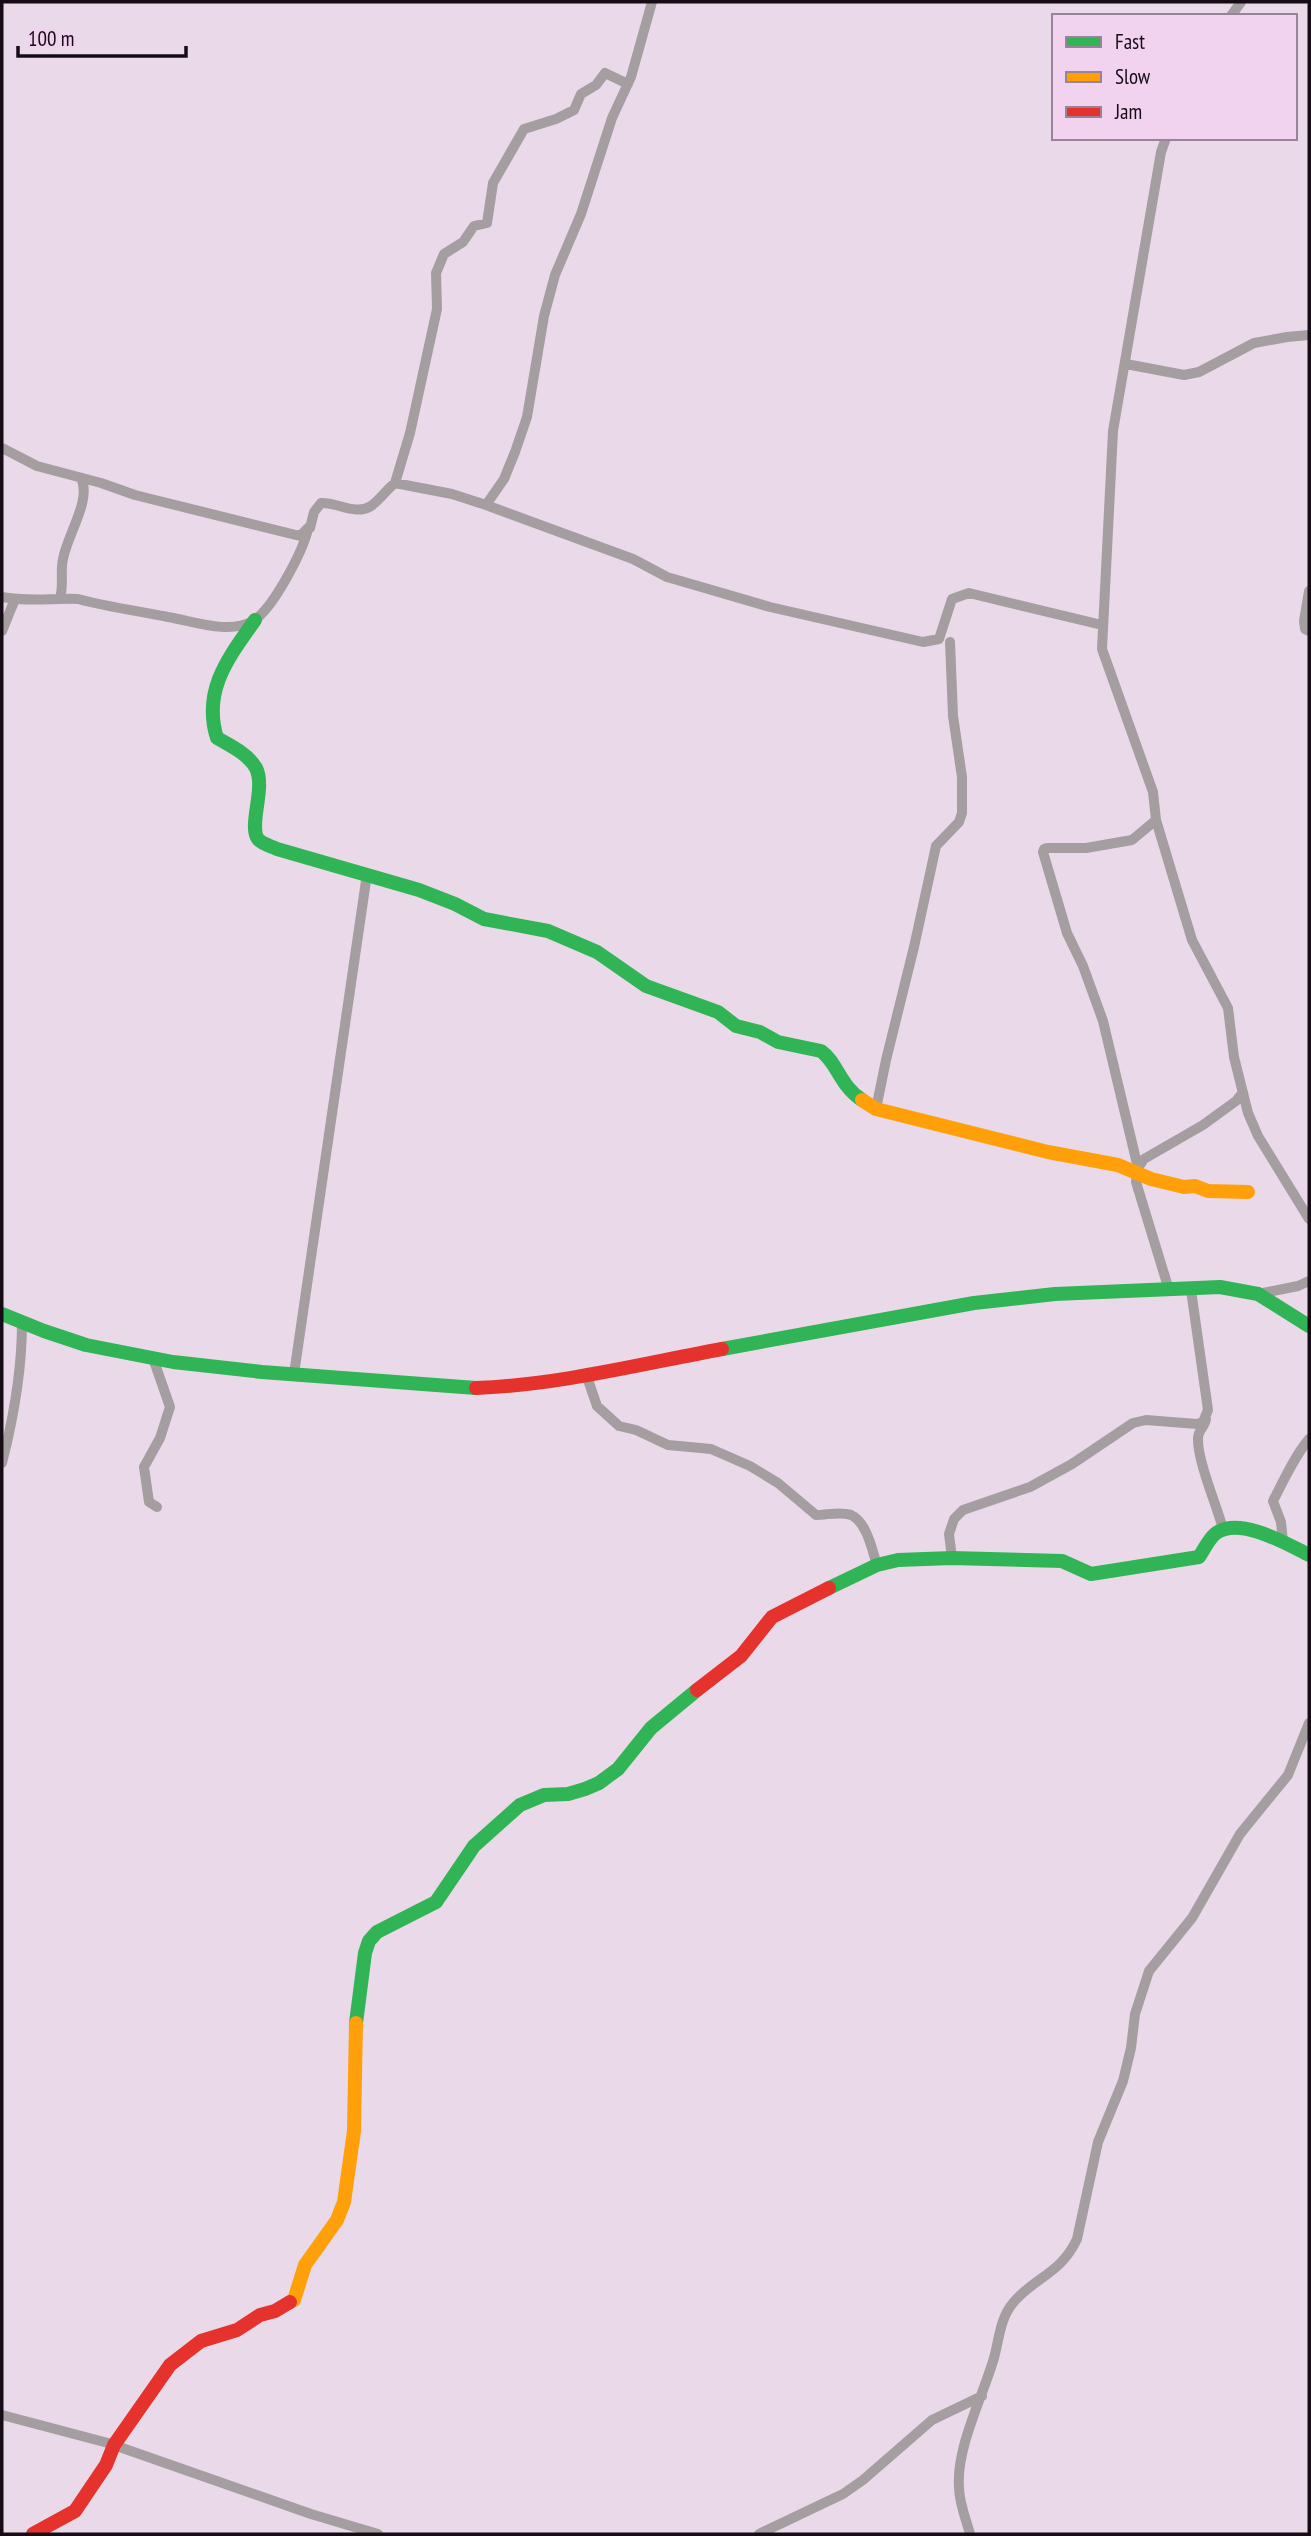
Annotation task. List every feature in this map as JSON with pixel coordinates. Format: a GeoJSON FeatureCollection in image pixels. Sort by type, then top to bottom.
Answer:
{"type":"FeatureCollection","features":[{"type":"Feature","properties":{"kind":"street"},"geometry":{"type":"LineString","coordinates":[[486,505],[504,479],[527,417],[544,316],[555,275],[581,214],[612,118],[628,84],[652,2]]}},
{"type":"Feature","properties":{"kind":"street"},"geometry":{"type":"LineString","coordinates":[[628,84],[605,74],[596,85],[581,94],[574,110],[524,129],[493,183],[487,223],[474,226],[463,242],[449,250],[440,260],[436,273],[438,288],[435,321],[411,433],[395,483],[368,508],[360,510],[321,503],[314,512],[293,567],[228,658],[212,695],[212,719],[217,738],[246,756],[255,767],[260,780],[255,833],[259,841],[277,849],[367,874],[455,904],[484,919],[548,931],[579,943],[597,952],[646,986],[718,1012],[736,1026],[760,1032],[778,1042],[821,1051],[827,1055],[854,1095],[876,1109],[1048,1152],[1118,1165],[1137,1170],[1151,1179],[1184,1187],[1195,1186],[1208,1191],[1248,1192]]}},
{"type":"Feature","properties":{"kind":"street"},"geometry":{"type":"LineString","coordinates":[[1165,140],[1161,152],[1114,431],[1102,649],[1153,792],[1156,820],[1192,940],[1228,1008],[1234,1056],[1248,1113],[1258,1136],[1309,1219]]}},
{"type":"Feature","properties":{"kind":"street"},"geometry":{"type":"LineString","coordinates":[[1126,364],[1184,375],[1199,372],[1254,343],[1309,335]]}},
{"type":"Feature","properties":{"kind":"street"},"geometry":{"type":"LineString","coordinates":[[2,448],[37,466],[135,495],[300,536],[309,527]]}},
{"type":"Feature","properties":{"kind":"street"},"geometry":{"type":"LineString","coordinates":[[60,598],[63,588],[62,562],[83,498],[85,486],[81,478]]}},
{"type":"Feature","properties":{"kind":"street"},"geometry":{"type":"LineString","coordinates":[[395,483],[415,485],[486,505],[633,559],[667,577],[770,607],[923,642],[939,639],[952,598],[969,593],[1102,625]]}},
{"type":"Feature","properties":{"kind":"street"},"geometry":{"type":"LineString","coordinates":[[1309,591],[1304,621],[1305,629],[1309,631]]}},
{"type":"Feature","properties":{"kind":"street"},"geometry":{"type":"LineString","coordinates":[[2,597],[50,601],[60,598],[78,599],[199,624],[242,625],[255,620]]}},
{"type":"Feature","properties":{"kind":"street"},"geometry":{"type":"LineString","coordinates":[[2,631],[15,599]]}},
{"type":"Feature","properties":{"kind":"street"},"geometry":{"type":"LineString","coordinates":[[876,1109],[936,846],[959,822],[962,813],[962,777],[953,716],[950,642]]}},
{"type":"Feature","properties":{"kind":"street"},"geometry":{"type":"LineString","coordinates":[[1156,820],[1132,840],[1086,848],[1048,848],[1043,852],[1067,933],[1083,966],[1102,1021],[1137,1170],[1136,1182],[1169,1290]]}},
{"type":"Feature","properties":{"kind":"street"},"geometry":{"type":"LineString","coordinates":[[294,1374],[367,874]]}},
{"type":"Feature","properties":{"kind":"street"},"geometry":{"type":"LineString","coordinates":[[1137,1170],[1144,1159],[1203,1125],[1236,1101],[1243,1092]]}},
{"type":"Feature","properties":{"kind":"street"},"geometry":{"type":"LineString","coordinates":[[1258,1294],[1298,1286],[1309,1281]]}},
{"type":"Feature","properties":{"kind":"street"},"geometry":{"type":"LineString","coordinates":[[2,1314],[22,1324],[92,1346],[154,1361],[473,1388],[503,1387],[586,1374],[974,1303],[1055,1294],[1220,1287],[1258,1294],[1309,1326]]}},
{"type":"Feature","properties":{"kind":"street"},"geometry":{"type":"LineString","coordinates":[[952,1558],[949,1534],[954,1519],[963,1510],[1030,1487],[1072,1464],[1133,1423],[1146,1420],[1197,1424],[1203,1422],[1208,1410],[1191,1290]]}},
{"type":"Feature","properties":{"kind":"street"},"geometry":{"type":"LineString","coordinates":[[2,1463],[15,1410],[22,1363],[22,1324]]}},
{"type":"Feature","properties":{"kind":"street"},"geometry":{"type":"LineString","coordinates":[[154,1361],[170,1402],[160,1438],[143,1470],[149,1502],[157,1507]]}},
{"type":"Feature","properties":{"kind":"street"},"geometry":{"type":"LineString","coordinates":[[586,1374],[597,1406],[619,1426],[636,1430],[668,1445],[710,1449],[750,1466],[778,1483],[816,1515],[850,1514],[868,1536],[877,1564]]}},
{"type":"Feature","properties":{"kind":"street"},"geometry":{"type":"LineString","coordinates":[[1206,1416],[1198,1443],[1223,1529]]}},
{"type":"Feature","properties":{"kind":"street"},"geometry":{"type":"LineString","coordinates":[[1283,1542],[1273,1501],[1290,1472],[1296,1454],[1309,1439]]}},
{"type":"Feature","properties":{"kind":"street"},"geometry":{"type":"LineString","coordinates":[[33,2534],[75,2511],[106,2465],[114,2445],[170,2365],[201,2341],[237,2330],[260,2315],[275,2311],[294,2300],[303,2268],[338,2220],[342,2210],[349,2175],[355,2108],[354,2025],[359,1985],[371,1938],[387,1927],[428,1910],[474,1846],[520,1805],[544,1795],[568,1794],[598,1783],[618,1769],[651,1728],[674,1707],[741,1656],[772,1617],[877,1564],[898,1560],[952,1558],[1062,1561],[1080,1566],[1087,1574],[1092,1575],[1101,1571],[1199,1557],[1214,1535],[1223,1529],[1235,1527],[1283,1542],[1309,1555]]}},
{"type":"Feature","properties":{"kind":"street"},"geometry":{"type":"LineString","coordinates":[[971,2534],[958,2487],[965,2441],[982,2396],[1004,2317],[1013,2302],[1056,2269],[1071,2252],[1077,2239],[1098,2142],[1123,2081],[1135,2014],[1149,1971],[1192,1918],[1240,1834],[1288,1774],[1309,1723]]}},
{"type":"Feature","properties":{"kind":"street"},"geometry":{"type":"LineString","coordinates":[[759,2534],[842,2494],[863,2480],[932,2420],[982,2396]]}},
{"type":"Feature","properties":{"kind":"street"},"geometry":{"type":"LineString","coordinates":[[2,2415],[114,2445],[311,2514],[379,2534]]}},
{"type":"Feature","properties":{"kind":"traffic: fast"},"geometry":{"type":"LineString","coordinates":[[255,620],[221,675],[213,705],[213,721],[217,738],[244,754],[256,768],[259,786],[255,833],[260,841],[277,849],[419,890],[484,919],[548,931],[597,952],[646,986],[718,1012],[736,1026],[760,1032],[778,1042],[821,1051],[849,1088],[862,1100]]}},
{"type":"Feature","properties":{"kind":"traffic: fast"},"geometry":{"type":"LineString","coordinates":[[722,1349],[974,1303],[1055,1294],[1220,1287],[1258,1294],[1309,1326]]}},
{"type":"Feature","properties":{"kind":"traffic: fast"},"geometry":{"type":"LineString","coordinates":[[2,1314],[86,1345],[173,1362],[262,1372],[476,1388]]}},
{"type":"Feature","properties":{"kind":"traffic: fast"},"geometry":{"type":"LineString","coordinates":[[829,1588],[877,1565],[898,1560],[952,1558],[1062,1561],[1091,1574],[1199,1557],[1215,1534],[1236,1528],[1262,1533],[1309,1555]]}},
{"type":"Feature","properties":{"kind":"traffic: fast"},"geometry":{"type":"LineString","coordinates":[[356,2023],[365,1953],[369,1941],[377,1932],[436,1902],[474,1846],[520,1805],[544,1795],[568,1794],[585,1789],[599,1783],[618,1769],[651,1728],[697,1690]]}},
{"type":"Feature","properties":{"kind":"traffic: slow"},"geometry":{"type":"LineString","coordinates":[[862,1100],[876,1109],[1048,1152],[1118,1165],[1151,1179],[1184,1187],[1195,1186],[1208,1191],[1248,1192]]}},
{"type":"Feature","properties":{"kind":"traffic: slow"},"geometry":{"type":"LineString","coordinates":[[290,2302],[294,2300],[305,2265],[337,2220],[344,2202],[354,2131],[356,2023]]}},
{"type":"Feature","properties":{"kind":"traffic: jam"},"geometry":{"type":"LineString","coordinates":[[476,1388],[538,1383],[722,1349]]}},
{"type":"Feature","properties":{"kind":"traffic: jam"},"geometry":{"type":"LineString","coordinates":[[697,1690],[741,1656],[772,1617],[829,1588]]}},
{"type":"Feature","properties":{"kind":"traffic: jam"},"geometry":{"type":"LineString","coordinates":[[33,2534],[75,2511],[106,2465],[114,2445],[170,2365],[201,2341],[237,2330],[260,2315],[275,2311],[290,2302]]}}]}
